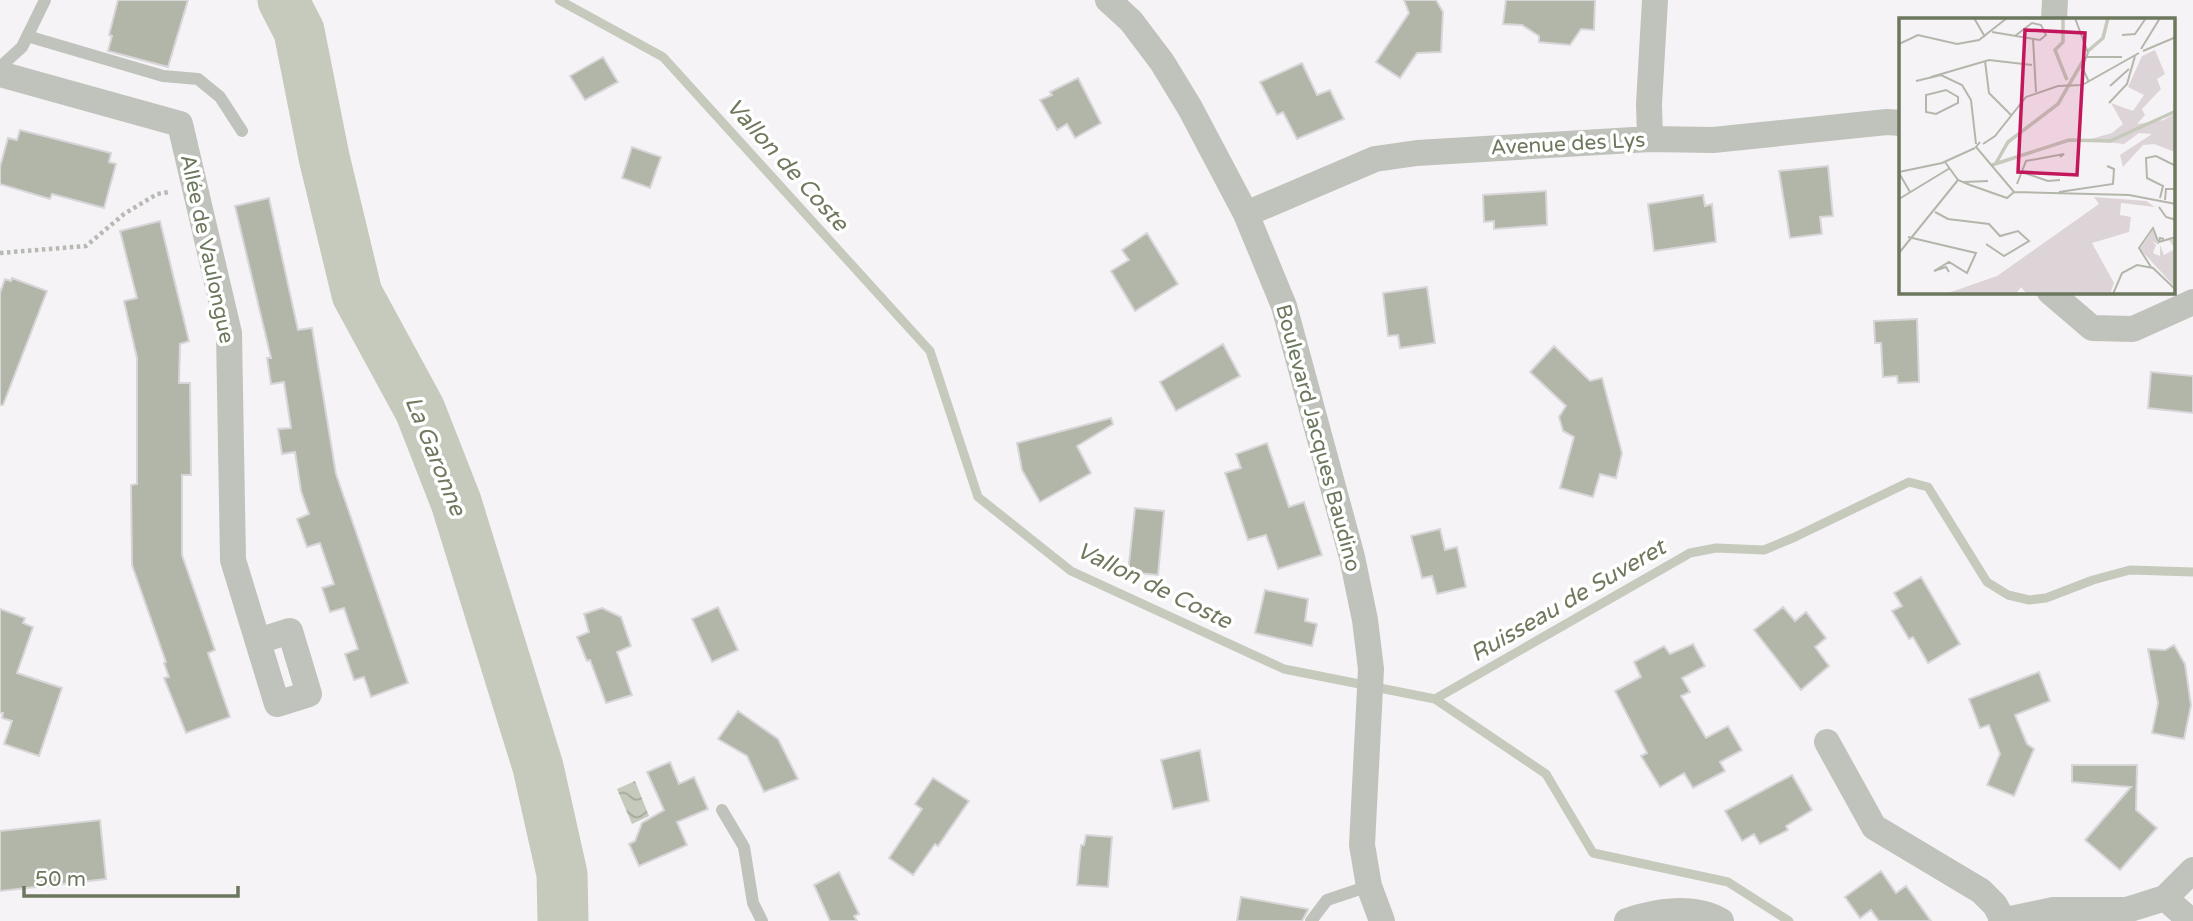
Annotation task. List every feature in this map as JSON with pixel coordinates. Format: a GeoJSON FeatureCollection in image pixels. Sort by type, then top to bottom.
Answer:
{"type":"FeatureCollection","features":[{"type":"Feature","properties":{"kind":"street","name":"Boulevard Jacques Baudino"},"geometry":{"type":"LineString","coordinates":[[1108,0],[1131,21],[1162,62],[1190,108],[1245,214],[1287,319],[1352,557],[1365,620],[1371,669],[1362,845],[1369,886],[1382,921]]}},
{"type":"Feature","properties":{"kind":"street"},"geometry":{"type":"LineString","coordinates":[[1650,139],[1649,104],[1655,0]]}},
{"type":"Feature","properties":{"kind":"street"},"geometry":{"type":"LineString","coordinates":[[2054,18],[2055,0]]}},
{"type":"Feature","properties":{"kind":"street","name":"Allée de Vaulongue"},"geometry":{"type":"LineString","coordinates":[[0,74],[180,124],[229,333],[233,560],[258,641]]}},
{"type":"Feature","properties":{"kind":"street","name":"Avenue des Lys"},"geometry":{"type":"LineString","coordinates":[[1245,214],[1375,159],[1417,153],[1650,139],[1713,140],[1899,123]]}},
{"type":"Feature","properties":{"kind":"street"},"geometry":{"type":"LineString","coordinates":[[2052,294],[2092,328],[2133,329],[2193,302]]}},
{"type":"Feature","properties":{"kind":"street"},"geometry":{"type":"LineString","coordinates":[[1827,742],[1874,827],[1981,891],[1995,905],[2002,920],[2053,910],[2127,910],[2165,898],[2193,870]]}},
{"type":"Feature","properties":{"kind":"street"},"geometry":{"type":"LineString","coordinates":[[2165,898],[2191,921]]}},
{"type":"Feature","properties":{"kind":"street"},"geometry":{"type":"LineString","coordinates":[[1628,921],[1669,911],[1712,916],[1721,921]]}},
{"type":"Feature","properties":{"kind":"lane"},"geometry":{"type":"LineString","coordinates":[[0,67],[22,47],[45,0]]}},
{"type":"Feature","properties":{"kind":"lane"},"geometry":{"type":"LineString","coordinates":[[27,36],[163,76],[198,79],[220,97],[242,131]]}},
{"type":"Feature","properties":{"kind":"lane"},"geometry":{"type":"LineString","coordinates":[[722,810],[744,847],[753,903],[762,921]]}},
{"type":"Feature","properties":{"kind":"lane"},"geometry":{"type":"LineString","coordinates":[[1311,921],[1326,900],[1369,886]]}},
{"type":"Feature","properties":{"kind":"path"},"geometry":{"type":"LineString","coordinates":[[0,253],[86,246],[124,214],[157,194],[194,187]]}},
{"type":"Feature","properties":{"kind":"water"},"geometry":{"type":"Polygon","coordinates":[[[635,781],[649,816],[632,824],[617,789],[635,781]]]}},
{"type":"Feature","properties":{"kind":"building"},"geometry":{"type":"Polygon","coordinates":[[[118,0],[188,0],[168,67],[108,51],[118,0]]]}},
{"type":"Feature","properties":{"kind":"building"},"geometry":{"type":"Polygon","coordinates":[[[1404,0],[1436,0],[1443,12],[1441,52],[1417,53],[1400,78],[1376,62],[1409,13],[1404,0]]]}},
{"type":"Feature","properties":{"kind":"building"},"geometry":{"type":"Polygon","coordinates":[[[1506,0],[1595,0],[1594,30],[1581,29],[1570,45],[1539,42],[1539,36],[1522,25],[1503,24],[1506,0]]]}},
{"type":"Feature","properties":{"kind":"building"},"geometry":{"type":"Polygon","coordinates":[[[603,57],[618,82],[585,100],[570,76],[603,57]]]}},
{"type":"Feature","properties":{"kind":"building"},"geometry":{"type":"Polygon","coordinates":[[[1302,63],[1317,95],[1330,90],[1344,119],[1297,139],[1283,112],[1277,115],[1260,82],[1302,63]]]}},
{"type":"Feature","properties":{"kind":"building"},"geometry":{"type":"Polygon","coordinates":[[[1078,78],[1101,123],[1075,138],[1067,124],[1057,130],[1040,100],[1078,78]]]}},
{"type":"Feature","properties":{"kind":"building"},"geometry":{"type":"Polygon","coordinates":[[[20,130],[111,153],[109,162],[116,164],[104,208],[52,194],[50,199],[0,184],[0,167],[8,138],[17,140],[20,130]]]}},
{"type":"Feature","properties":{"kind":"building"},"geometry":{"type":"Polygon","coordinates":[[[632,147],[661,157],[650,188],[622,178],[632,147]]]}},
{"type":"Feature","properties":{"kind":"building"},"geometry":{"type":"Polygon","coordinates":[[[1828,166],[1833,216],[1820,217],[1822,234],[1790,238],[1779,171],[1828,166]]]}},
{"type":"Feature","properties":{"kind":"building"},"geometry":{"type":"Polygon","coordinates":[[[1546,191],[1547,225],[1494,229],[1494,221],[1484,222],[1483,195],[1546,191]]]}},
{"type":"Feature","properties":{"kind":"building"},"geometry":{"type":"Polygon","coordinates":[[[1703,195],[1705,206],[1712,204],[1716,242],[1654,251],[1648,204],[1703,195]]]}},
{"type":"Feature","properties":{"kind":"building"},"geometry":{"type":"Polygon","coordinates":[[[269,198],[298,330],[312,328],[336,474],[408,683],[371,697],[364,677],[354,680],[345,654],[358,649],[344,608],[330,612],[322,588],[334,584],[320,543],[307,547],[297,519],[309,514],[301,491],[295,452],[282,454],[278,429],[291,428],[284,382],[271,384],[267,358],[271,358],[235,206],[269,198]]]}},
{"type":"Feature","properties":{"kind":"building"},"geometry":{"type":"Polygon","coordinates":[[[160,221],[189,341],[180,344],[179,383],[190,383],[191,475],[182,475],[182,555],[215,650],[208,653],[230,717],[186,733],[164,678],[169,677],[164,663],[166,662],[132,565],[131,485],[137,484],[137,358],[124,301],[137,298],[120,231],[160,221]]]}},
{"type":"Feature","properties":{"kind":"building"},"geometry":{"type":"Polygon","coordinates":[[[1147,233],[1178,284],[1135,311],[1111,271],[1129,260],[1122,250],[1147,233]]]}},
{"type":"Feature","properties":{"kind":"building"},"geometry":{"type":"Polygon","coordinates":[[[12,278],[47,291],[3,405],[0,405],[0,293],[5,279],[11,281],[12,278]]]}},
{"type":"Feature","properties":{"kind":"building"},"geometry":{"type":"Polygon","coordinates":[[[1427,287],[1435,343],[1400,348],[1398,335],[1388,336],[1383,293],[1427,287]]]}},
{"type":"Feature","properties":{"kind":"building"},"geometry":{"type":"Polygon","coordinates":[[[1917,319],[1919,382],[1898,383],[1897,376],[1883,377],[1881,343],[1875,343],[1874,321],[1917,319]]]}},
{"type":"Feature","properties":{"kind":"building"},"geometry":{"type":"Polygon","coordinates":[[[1223,344],[1240,376],[1176,411],[1160,382],[1223,344]]]}},
{"type":"Feature","properties":{"kind":"building"},"geometry":{"type":"Polygon","coordinates":[[[1554,346],[1590,381],[1602,378],[1622,453],[1616,478],[1600,474],[1593,497],[1560,488],[1574,437],[1563,431],[1559,417],[1566,406],[1530,372],[1554,346]]]}},
{"type":"Feature","properties":{"kind":"building"},"geometry":{"type":"Polygon","coordinates":[[[2151,372],[2193,376],[2193,413],[2148,408],[2151,372]]]}},
{"type":"Feature","properties":{"kind":"building"},"geometry":{"type":"Polygon","coordinates":[[[1111,418],[1113,424],[1077,446],[1091,473],[1040,502],[1022,470],[1017,443],[1111,418]]]}},
{"type":"Feature","properties":{"kind":"building"},"geometry":{"type":"Polygon","coordinates":[[[1267,443],[1289,507],[1304,502],[1322,555],[1278,569],[1266,535],[1248,540],[1225,473],[1241,468],[1236,454],[1267,443]]]}},
{"type":"Feature","properties":{"kind":"building"},"geometry":{"type":"Polygon","coordinates":[[[1135,508],[1164,511],[1158,575],[1128,572],[1135,508]]]}},
{"type":"Feature","properties":{"kind":"building"},"geometry":{"type":"Polygon","coordinates":[[[1440,529],[1445,550],[1457,547],[1466,587],[1437,594],[1432,576],[1422,578],[1411,536],[1440,529]]]}},
{"type":"Feature","properties":{"kind":"building"},"geometry":{"type":"Polygon","coordinates":[[[1921,577],[1960,644],[1928,663],[1913,637],[1909,639],[1892,611],[1902,606],[1894,593],[1921,577]]]}},
{"type":"Feature","properties":{"kind":"building"},"geometry":{"type":"Polygon","coordinates":[[[1265,590],[1308,599],[1305,621],[1317,624],[1312,646],[1255,633],[1265,590]]]}},
{"type":"Feature","properties":{"kind":"building"},"geometry":{"type":"Polygon","coordinates":[[[718,607],[738,650],[712,662],[692,619],[718,607]]]}},
{"type":"Feature","properties":{"kind":"building"},"geometry":{"type":"Polygon","coordinates":[[[1783,607],[1795,621],[1806,612],[1826,638],[1815,647],[1829,666],[1801,690],[1754,630],[1783,607]]]}},
{"type":"Feature","properties":{"kind":"building"},"geometry":{"type":"Polygon","coordinates":[[[602,608],[621,617],[631,646],[617,652],[632,695],[606,703],[590,660],[587,661],[577,637],[589,632],[584,614],[602,608]]]}},
{"type":"Feature","properties":{"kind":"building"},"geometry":{"type":"Polygon","coordinates":[[[0,609],[25,618],[23,623],[33,627],[17,673],[62,688],[39,756],[4,744],[12,721],[2,718],[3,713],[0,713],[0,609]]]}},
{"type":"Feature","properties":{"kind":"building"},"geometry":{"type":"Polygon","coordinates":[[[1693,644],[1705,666],[1682,678],[1690,692],[1681,696],[1706,738],[1728,726],[1742,750],[1720,762],[1725,771],[1693,788],[1684,773],[1660,787],[1641,756],[1647,753],[1615,691],[1641,677],[1634,662],[1664,646],[1670,654],[1693,644]]]}},
{"type":"Feature","properties":{"kind":"building"},"geometry":{"type":"Polygon","coordinates":[[[2174,645],[2185,664],[2191,705],[2184,739],[2152,733],[2158,703],[2148,649],[2165,650],[2174,645]]]}},
{"type":"Feature","properties":{"kind":"building"},"geometry":{"type":"Polygon","coordinates":[[[2039,672],[2050,701],[2015,715],[2027,744],[2034,749],[2014,796],[1987,785],[2000,754],[1989,725],[1980,728],[1969,699],[2039,672]]]}},
{"type":"Feature","properties":{"kind":"building"},"geometry":{"type":"Polygon","coordinates":[[[738,711],[778,739],[798,779],[764,792],[747,756],[718,739],[738,711]]]}},
{"type":"Feature","properties":{"kind":"building"},"geometry":{"type":"Polygon","coordinates":[[[1200,750],[1209,801],[1173,809],[1161,760],[1200,750]]]}},
{"type":"Feature","properties":{"kind":"building"},"geometry":{"type":"Polygon","coordinates":[[[670,762],[679,784],[694,777],[708,809],[677,822],[687,845],[639,866],[629,844],[635,841],[642,823],[664,810],[647,772],[670,762]]]}},
{"type":"Feature","properties":{"kind":"building"},"geometry":{"type":"Polygon","coordinates":[[[2072,765],[2137,765],[2136,810],[2157,828],[2120,870],[2085,840],[2131,787],[2072,782],[2072,765]]]}},
{"type":"Feature","properties":{"kind":"building"},"geometry":{"type":"Polygon","coordinates":[[[1792,775],[1812,810],[1786,826],[1788,830],[1760,844],[1754,834],[1742,841],[1725,811],[1792,775]]]}},
{"type":"Feature","properties":{"kind":"building"},"geometry":{"type":"Polygon","coordinates":[[[933,778],[969,801],[938,846],[935,844],[913,875],[889,858],[922,809],[915,804],[933,778]]]}},
{"type":"Feature","properties":{"kind":"building"},"geometry":{"type":"Polygon","coordinates":[[[100,820],[106,879],[0,891],[0,831],[100,820]]]}},
{"type":"Feature","properties":{"kind":"building"},"geometry":{"type":"Polygon","coordinates":[[[1086,835],[1112,837],[1108,887],[1077,885],[1081,845],[1084,845],[1086,835]]]}},
{"type":"Feature","properties":{"kind":"building"},"geometry":{"type":"Polygon","coordinates":[[[1881,871],[1896,893],[1906,886],[1931,921],[1879,921],[1871,910],[1860,918],[1845,897],[1881,871]]]}},
{"type":"Feature","properties":{"kind":"building"},"geometry":{"type":"Polygon","coordinates":[[[839,872],[859,914],[854,916],[857,921],[830,921],[814,885],[839,872]]]}},
{"type":"Feature","properties":{"kind":"building"},"geometry":{"type":"Polygon","coordinates":[[[1241,897],[1308,910],[1302,921],[1237,921],[1241,897]]]}},
{"type":"Feature","properties":{"kind":"waterway","name":"La Garonne"},"geometry":{"type":"LineString","coordinates":[[283,0],[299,31],[324,157],[357,294],[420,410],[456,502],[538,767],[562,874],[563,921]]}},
{"type":"Feature","properties":{"kind":"waterway","name":"Vallon de Coste"},"geometry":{"type":"LineString","coordinates":[[559,0],[663,57],[930,351],[978,497],[1071,571],[1284,669],[1435,699],[1546,774],[1593,853],[1728,882],[1789,921]]}},
{"type":"Feature","properties":{"kind":"waterway","name":"Ruisseau de Suveret"},"geometry":{"type":"LineString","coordinates":[[1435,699],[1690,553],[1716,548],[1764,550],[1909,482],[1928,487],[1987,582],[2008,595],[2029,600],[2046,598],[2093,580],[2130,570],[2193,572]]}}]}
